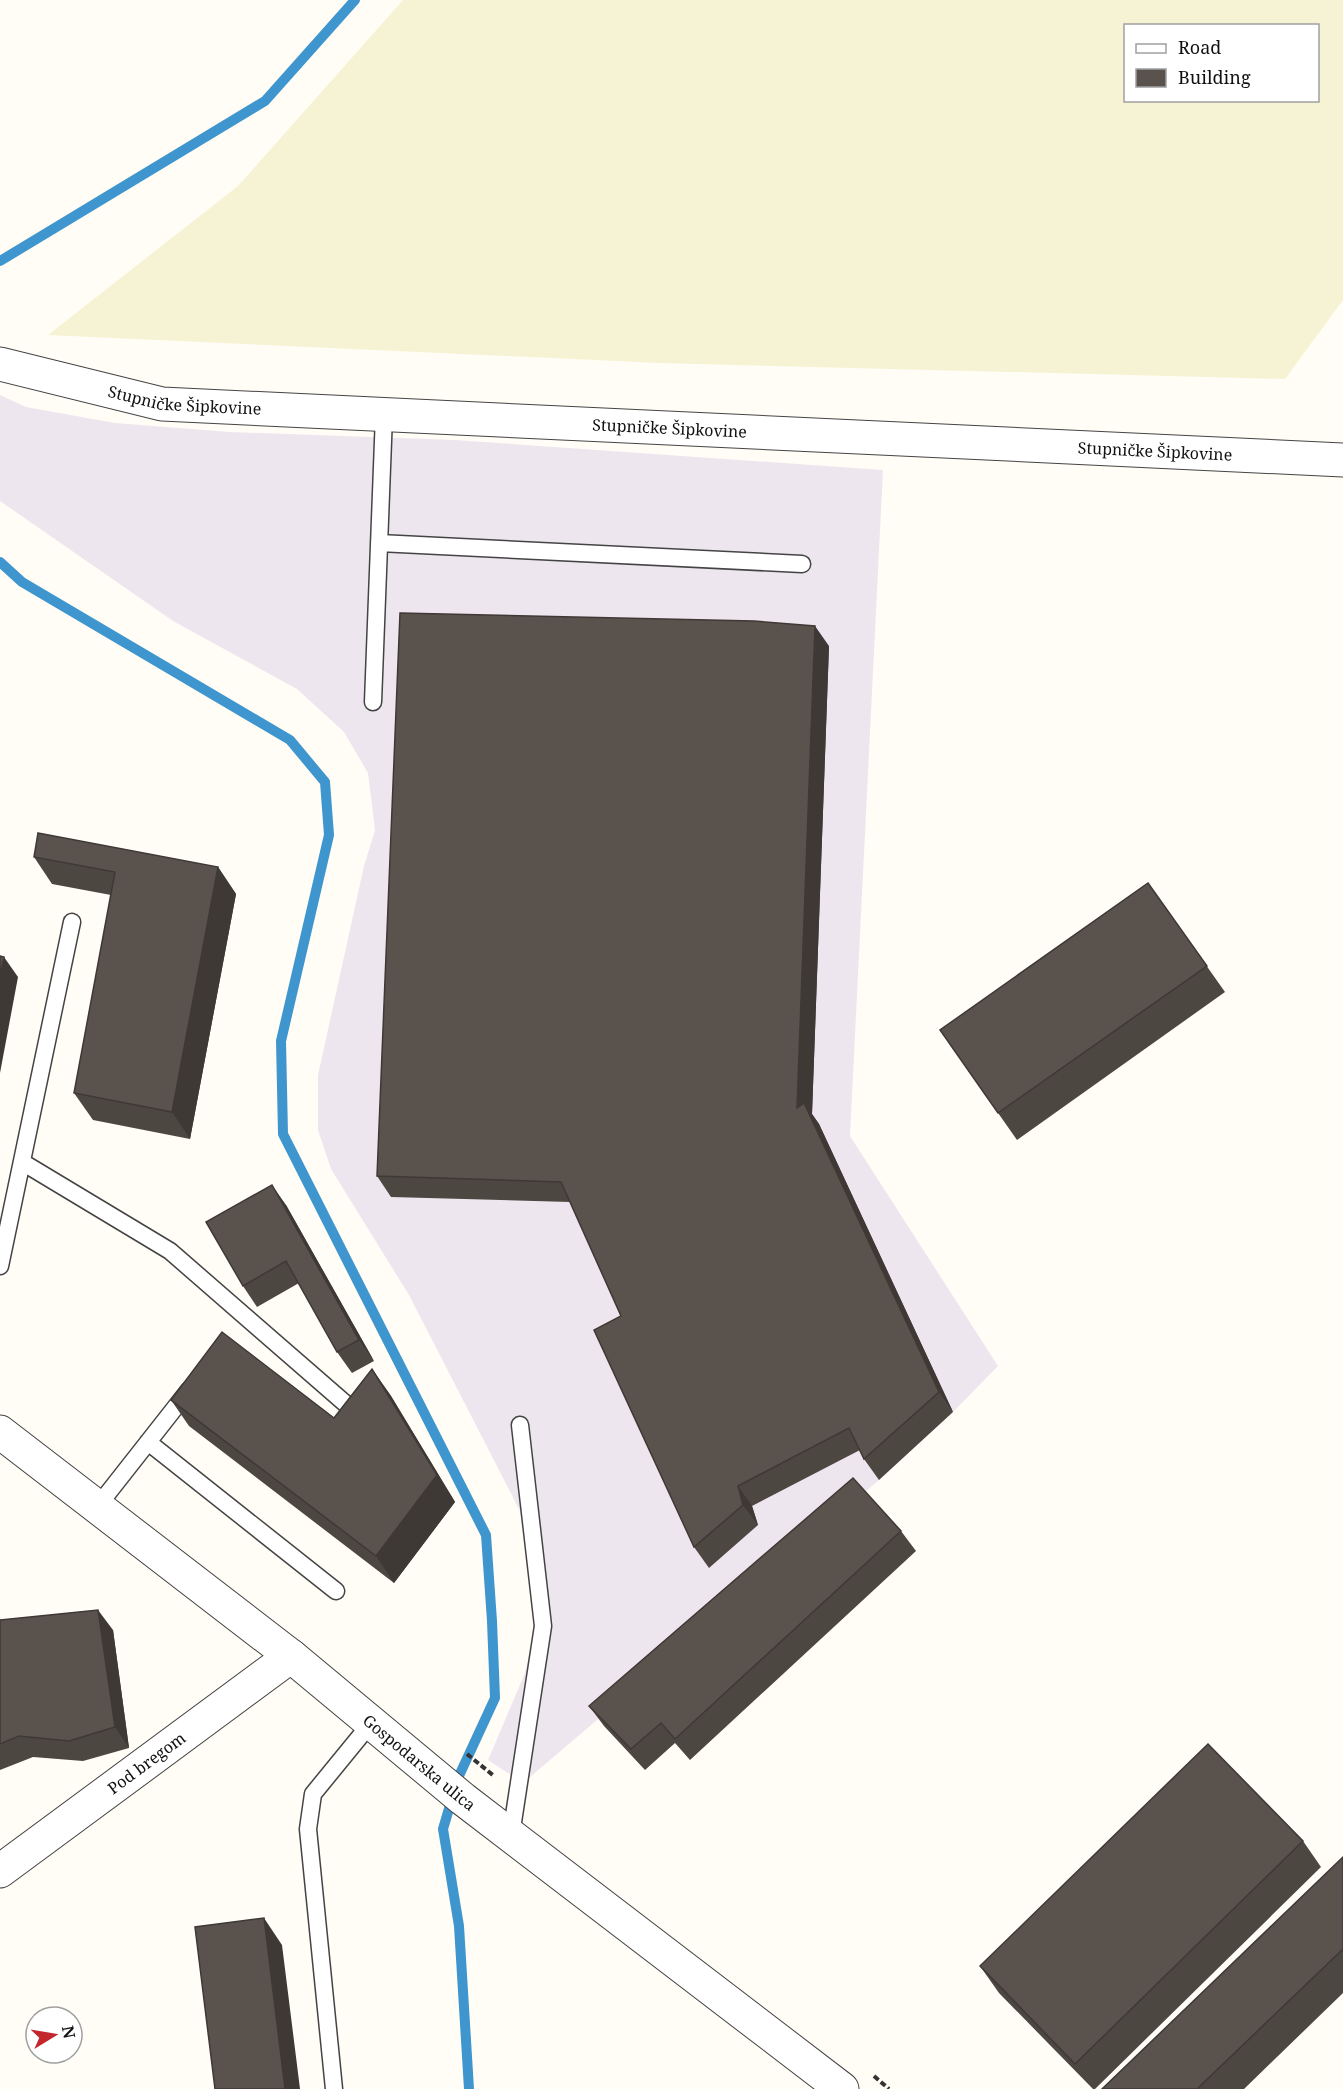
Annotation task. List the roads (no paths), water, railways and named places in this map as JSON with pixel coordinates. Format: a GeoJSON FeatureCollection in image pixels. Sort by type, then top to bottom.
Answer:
{"type":"FeatureCollection","features":[{"type":"Feature","properties":{"kind":"street","name":"Stupničke Šipkovine"},"geometry":{"type":"LineString","coordinates":[[0,363],[162,404],[1343,460]]}},
{"type":"Feature","properties":{"kind":"street","name":"Gospodarska ulica"},"geometry":{"type":"LineString","coordinates":[[0,1432],[291,1656],[463,1799],[842,2089]]}},
{"type":"Feature","properties":{"kind":"street","name":"Pod bregom"},"geometry":{"type":"LineString","coordinates":[[0,1871],[291,1656]]}},
{"type":"Feature","properties":{"kind":"lane"},"geometry":{"type":"LineString","coordinates":[[373,702],[384,415]]}},
{"type":"Feature","properties":{"kind":"lane"},"geometry":{"type":"LineString","coordinates":[[379,543],[802,564]]}},
{"type":"Feature","properties":{"kind":"lane"},"geometry":{"type":"LineString","coordinates":[[0,1266],[72,922]]}},
{"type":"Feature","properties":{"kind":"lane"},"geometry":{"type":"LineString","coordinates":[[22,1162],[170,1251],[367,1422]]}},
{"type":"Feature","properties":{"kind":"lane"},"geometry":{"type":"LineString","coordinates":[[97,1507],[199,1377]]}},
{"type":"Feature","properties":{"kind":"lane"},"geometry":{"type":"LineString","coordinates":[[511,1835],[543,1626],[520,1425]]}},
{"type":"Feature","properties":{"kind":"lane"},"geometry":{"type":"LineString","coordinates":[[148,1442],[336,1592]]}},
{"type":"Feature","properties":{"kind":"lane"},"geometry":{"type":"LineString","coordinates":[[334,2089],[308,1829],[313,1794],[371,1723]]}},
{"type":"Feature","properties":{"kind":"waterway"},"geometry":{"type":"LineString","coordinates":[[0,261],[265,101],[355,0]]}},
{"type":"Feature","properties":{"kind":"waterway"},"geometry":{"type":"LineString","coordinates":[[0,562],[22,582],[290,740],[325,782],[329,835],[281,1041],[283,1134],[486,1535],[495,1698],[458,1778],[443,1829],[459,1926],[469,2089]]}}]}
